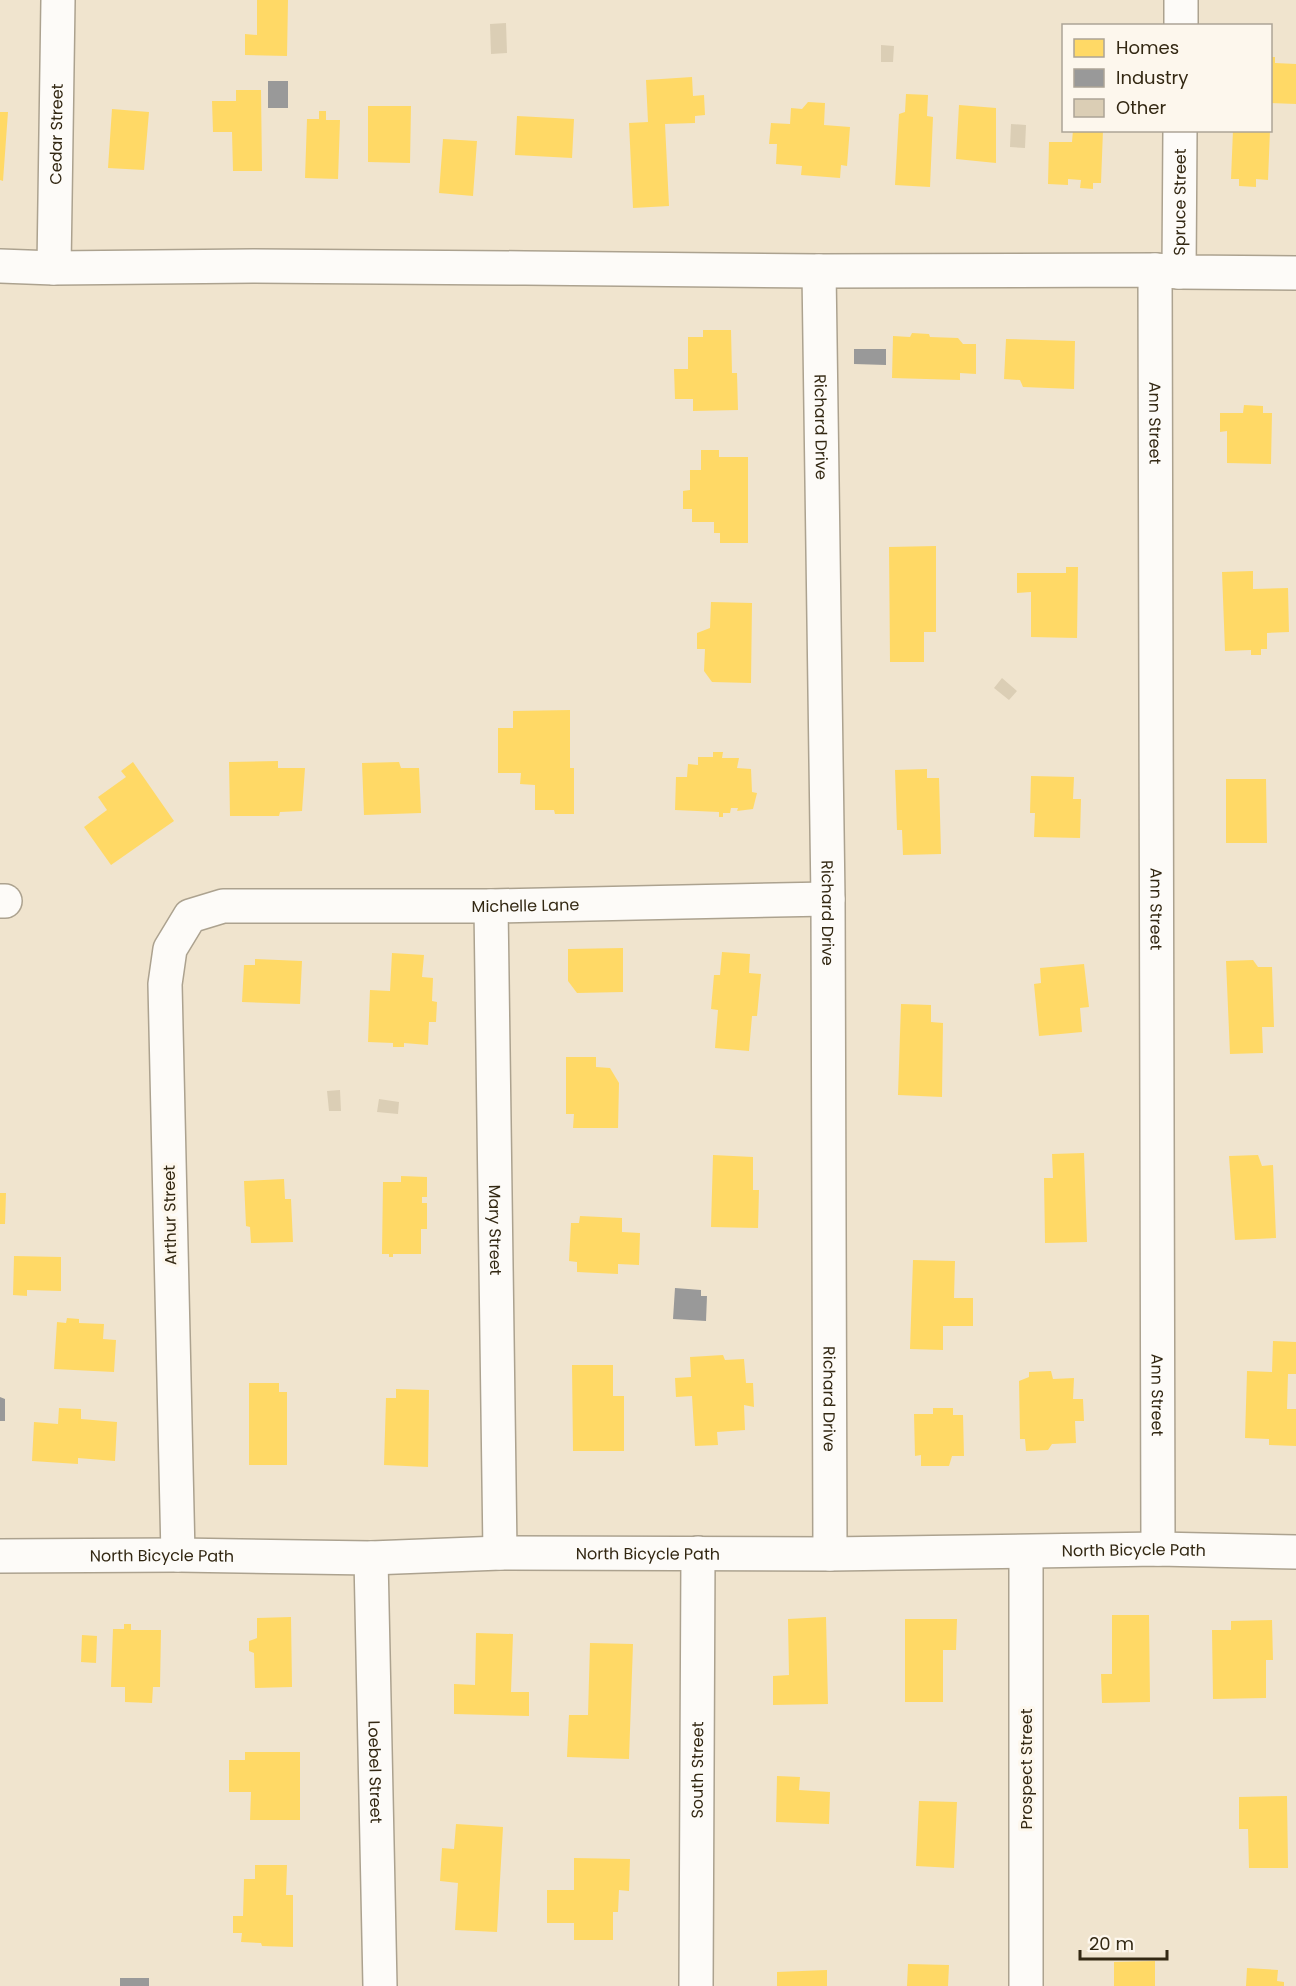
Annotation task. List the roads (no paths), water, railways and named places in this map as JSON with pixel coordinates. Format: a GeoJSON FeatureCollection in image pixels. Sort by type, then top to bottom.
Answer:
{"type":"FeatureCollection","features":[{"type":"Feature","properties":{"kind":"street","name":"Cedar Street"},"geometry":{"type":"LineString","coordinates":[[54,268],[58,0]]}},
{"type":"Feature","properties":{"kind":"street"},"geometry":{"type":"LineString","coordinates":[[1181,0],[1181,24]]}},
{"type":"Feature","properties":{"kind":"street","name":"Spruce Street"},"geometry":{"type":"LineString","coordinates":[[1167,271],[1180,132]]}},
{"type":"Feature","properties":{"kind":"street"},"geometry":{"type":"LineString","coordinates":[[0,266],[1296,273]]}},
{"type":"Feature","properties":{"kind":"street","name":"Richard Drive"},"geometry":{"type":"LineString","coordinates":[[819,271],[828,899],[830,1554]]}},
{"type":"Feature","properties":{"kind":"street","name":"Ann Street"},"geometry":{"type":"LineString","coordinates":[[1158,1549],[1167,271]]}},
{"type":"Feature","properties":{"kind":"street","name":"Michelle Lane"},"geometry":{"type":"LineString","coordinates":[[223,906],[491,906],[828,899]]}},
{"type":"Feature","properties":{"kind":"street","name":"Arthur Street"},"geometry":{"type":"LineString","coordinates":[[178,1555],[165,984],[170,949],[190,916],[223,906]]}},
{"type":"Feature","properties":{"kind":"street","name":"Mary Street"},"geometry":{"type":"LineString","coordinates":[[491,906],[500,1553]]}},
{"type":"Feature","properties":{"kind":"street","name":"North Bicycle Path"},"geometry":{"type":"LineString","coordinates":[[0,1556],[178,1555],[371,1558],[500,1553],[830,1554],[1158,1549],[1296,1552]]}},
{"type":"Feature","properties":{"kind":"street","name":"Prospect Street"},"geometry":{"type":"LineString","coordinates":[[1026,1552],[1026,1986]]}},
{"type":"Feature","properties":{"kind":"street","name":"South Street"},"geometry":{"type":"LineString","coordinates":[[696,1986],[698,1553]]}},
{"type":"Feature","properties":{"kind":"street","name":"Loebel Street"},"geometry":{"type":"LineString","coordinates":[[371,1558],[380,1986]]}}]}
